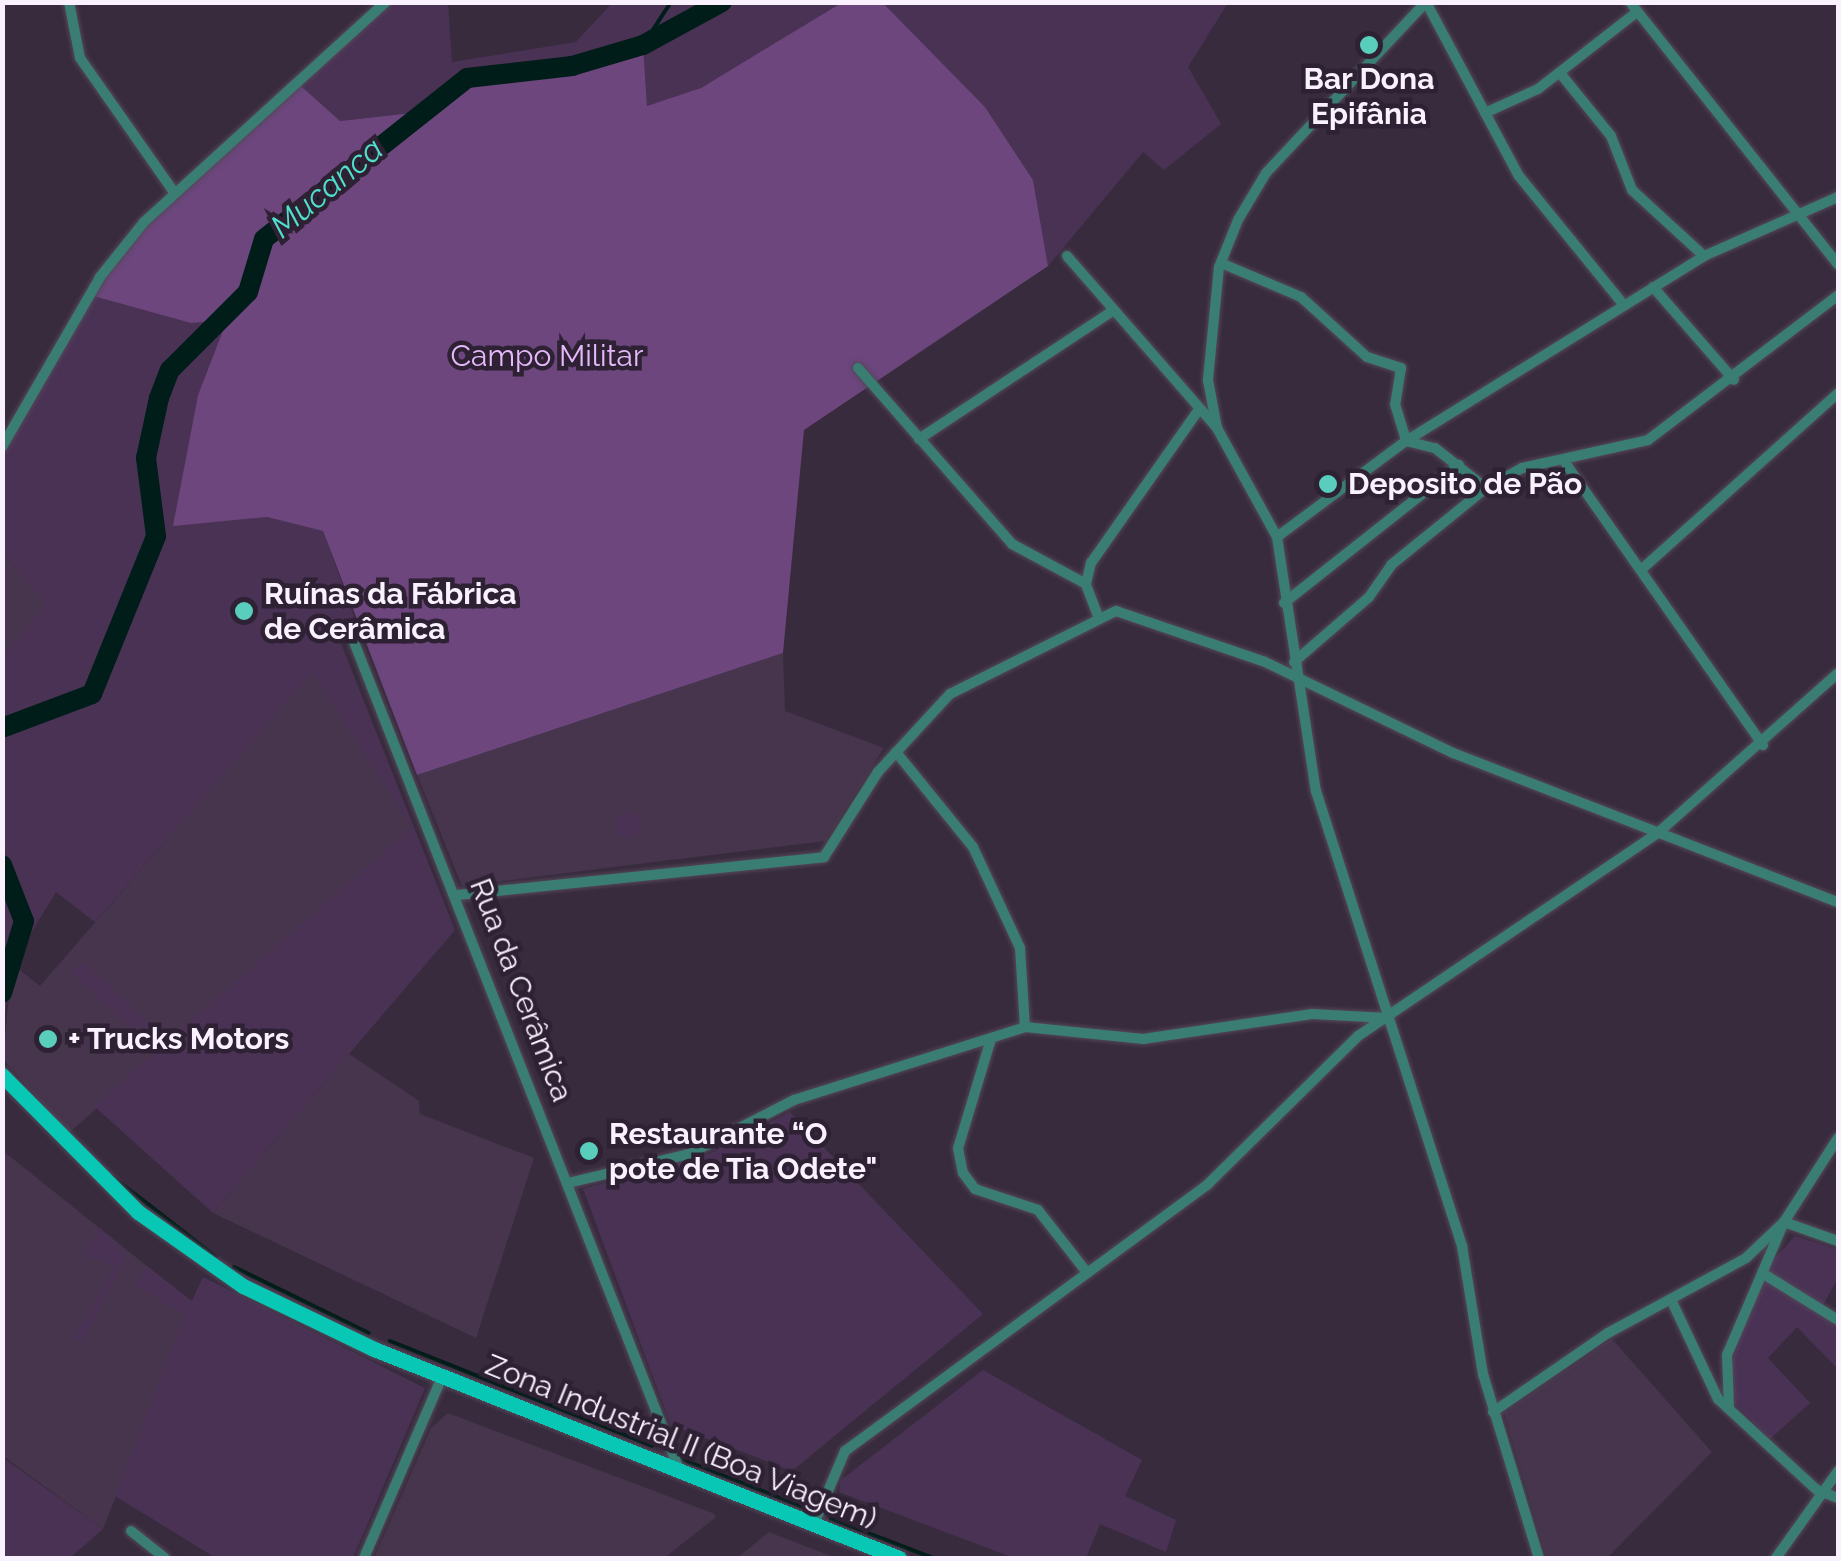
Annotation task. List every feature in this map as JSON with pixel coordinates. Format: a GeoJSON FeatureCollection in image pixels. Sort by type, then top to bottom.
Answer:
{"type":"FeatureCollection","features":[{"type":"Feature","properties":{"kind":"main road","name":"Zona Industrial II (Boa Viagem)"},"geometry":{"type":"LineString","coordinates":[[2,1075],[98,1177],[182,1246],[276,1303],[442,1377],[900,1558]]}},
{"type":"Feature","properties":{"kind":"street"},"geometry":{"type":"LineString","coordinates":[[69,2],[80,58],[173,191]]}},
{"type":"Feature","properties":{"kind":"street"},"geometry":{"type":"LineString","coordinates":[[2,447],[100,276],[173,191],[386,2]]}},
{"type":"Feature","properties":{"kind":"street"},"geometry":{"type":"LineString","coordinates":[[1540,1558],[1493,1412],[1462,1246],[1394,1018],[1316,791],[1284,603],[1277,536],[1217,428],[1208,380],[1221,263],[1266,173],[1426,2],[1519,176],[1624,305]]}},
{"type":"Feature","properties":{"kind":"street"},"geometry":{"type":"LineString","coordinates":[[1486,112],[1560,73],[1633,8],[1838,264]]}},
{"type":"Feature","properties":{"kind":"street"},"geometry":{"type":"LineString","coordinates":[[1560,73],[1612,136],[1632,190],[1704,256]]}},
{"type":"Feature","properties":{"kind":"street"},"geometry":{"type":"LineString","coordinates":[[1277,536],[1406,441],[1704,256],[1838,197]]}},
{"type":"Feature","properties":{"kind":"street"},"geometry":{"type":"LineString","coordinates":[[1067,256],[1197,412],[1217,428]]}},
{"type":"Feature","properties":{"kind":"street"},"geometry":{"type":"LineString","coordinates":[[1221,263],[1301,298],[1367,357],[1401,368],[1395,404],[1406,441],[1459,465],[1486,488]]}},
{"type":"Feature","properties":{"kind":"street"},"geometry":{"type":"LineString","coordinates":[[1653,287],[1734,380]]}},
{"type":"Feature","properties":{"kind":"street"},"geometry":{"type":"LineString","coordinates":[[1294,662],[1369,597],[1391,564],[1486,488],[1564,461],[1648,440],[1734,380],[1838,295]]}},
{"type":"Feature","properties":{"kind":"street"},"geometry":{"type":"LineString","coordinates":[[919,438],[1111,312]]}},
{"type":"Feature","properties":{"kind":"street"},"geometry":{"type":"LineString","coordinates":[[858,368],[1012,544],[1086,584],[1098,616]]}},
{"type":"Feature","properties":{"kind":"street"},"geometry":{"type":"LineString","coordinates":[[1642,569],[1838,392]]}},
{"type":"Feature","properties":{"kind":"street"},"geometry":{"type":"LineString","coordinates":[[1086,584],[1116,520],[1197,412]]}},
{"type":"Feature","properties":{"kind":"street"},"geometry":{"type":"LineString","coordinates":[[1564,461],[1763,745]]}},
{"type":"Feature","properties":{"kind":"street"},"geometry":{"type":"LineString","coordinates":[[1284,603],[1459,465]]}},
{"type":"Feature","properties":{"kind":"street"},"geometry":{"type":"LineString","coordinates":[[458,894],[814,861],[896,752],[950,694],[1098,616],[1138,616],[1296,679],[1453,753],[1838,902]]}},
{"type":"Feature","properties":{"kind":"street","name":"Rua da Cerâmica"},"geometry":{"type":"LineString","coordinates":[[354,642],[458,894],[679,1470]]}},
{"type":"Feature","properties":{"kind":"street"},"geometry":{"type":"LineString","coordinates":[[814,1524],[845,1450],[1084,1270],[1208,1184],[1358,1036],[1394,1018],[1659,832],[1763,745],[1838,673]]}},
{"type":"Feature","properties":{"kind":"street"},"geometry":{"type":"LineString","coordinates":[[896,752],[973,847],[1020,948],[1024,1027]]}},
{"type":"Feature","properties":{"kind":"street"},"geometry":{"type":"LineString","coordinates":[[568,1184],[689,1154],[794,1100],[1024,1027],[1143,1039],[1312,1014],[1394,1018]]}},
{"type":"Feature","properties":{"kind":"street"},"geometry":{"type":"LineString","coordinates":[[991,1039],[958,1148],[964,1173],[975,1189],[1038,1210],[1084,1270]]}},
{"type":"Feature","properties":{"kind":"street"},"geometry":{"type":"LineString","coordinates":[[1731,1412],[1722,1386],[1728,1355],[1784,1222],[1838,1138]]}},
{"type":"Feature","properties":{"kind":"street"},"geometry":{"type":"LineString","coordinates":[[1493,1412],[1608,1332],[1672,1304],[1784,1222]]}},
{"type":"Feature","properties":{"kind":"street"},"geometry":{"type":"LineString","coordinates":[[1784,1222],[1838,1240]]}},
{"type":"Feature","properties":{"kind":"street"},"geometry":{"type":"LineString","coordinates":[[1762,1273],[1838,1320]]}},
{"type":"Feature","properties":{"kind":"street"},"geometry":{"type":"LineString","coordinates":[[1672,1304],[1731,1412],[1816,1490],[1838,1498]]}},
{"type":"Feature","properties":{"kind":"street"},"geometry":{"type":"LineString","coordinates":[[364,1558],[442,1377]]}},
{"type":"Feature","properties":{"kind":"street"},"geometry":{"type":"LineString","coordinates":[[1776,1558],[1815,1510],[1816,1490],[1838,1470]]}},
{"type":"Feature","properties":{"kind":"street"},"geometry":{"type":"LineString","coordinates":[[131,1531],[165,1558]]}},
{"type":"Feature","properties":{"kind":"shaded area"},"geometry":{"type":"Polygon","coordinates":[[[386,3],[448,3],[452,62],[576,42],[612,3],[843,3],[701,88],[647,106],[643,45],[572,66],[467,78],[429,111],[339,121],[293,79],[386,3]]]}},
{"type":"Feature","properties":{"kind":"shaded area"},"geometry":{"type":"Polygon","coordinates":[[[883,3],[1228,3],[1188,67],[1221,124],[1164,170],[1143,152],[1048,266],[1033,180],[985,107],[883,3]]]}},
{"type":"Feature","properties":{"kind":"shaded area"},"geometry":{"type":"Polygon","coordinates":[[[90,295],[227,320],[198,395],[174,525],[267,517],[323,531],[354,616],[338,636],[455,930],[213,1213],[94,1106],[412,827],[312,673],[95,922],[56,892],[12,964],[3,1027],[3,656],[46,605],[3,553],[3,447],[90,295]]]}},
{"type":"Feature","properties":{"kind":"shaded area"},"geometry":{"type":"Polygon","coordinates":[[[3,553],[47,605],[3,656],[3,553]]]}},
{"type":"Feature","properties":{"kind":"shaded area"},"geometry":{"type":"Polygon","coordinates":[[[783,653],[785,711],[884,748],[825,841],[462,886],[417,775],[783,653]]]}},
{"type":"Feature","properties":{"kind":"shaded area"},"geometry":{"type":"Polygon","coordinates":[[[312,672],[413,827],[69,1133],[3,1059],[12,964],[40,986],[312,672]]]}},
{"type":"Feature","properties":{"kind":"shaded area"},"geometry":{"type":"Polygon","coordinates":[[[628,812],[637,816],[641,825],[637,834],[628,838],[619,834],[615,825],[619,816],[628,812]]]}},
{"type":"Feature","properties":{"kind":"shaded area"},"geometry":{"type":"Polygon","coordinates":[[[83,962],[151,1024],[150,1034],[134,1031],[70,971],[83,962]]]}},
{"type":"Feature","properties":{"kind":"shaded area"},"geometry":{"type":"Polygon","coordinates":[[[349,1054],[419,1101],[420,1114],[534,1158],[476,1338],[213,1213],[349,1054]]]}},
{"type":"Feature","properties":{"kind":"shaded area"},"geometry":{"type":"Polygon","coordinates":[[[790,1112],[983,1314],[792,1471],[671,1425],[583,1189],[709,1154],[790,1112]]]}},
{"type":"Feature","properties":{"kind":"shaded area"},"geometry":{"type":"Polygon","coordinates":[[[2,1150],[192,1302],[103,1529],[3,1456],[2,1150]]]}},
{"type":"Feature","properties":{"kind":"shaded area"},"geometry":{"type":"Polygon","coordinates":[[[100,1228],[127,1255],[82,1343],[73,1339],[116,1266],[83,1255],[100,1228]]]}},
{"type":"Feature","properties":{"kind":"shaded area"},"geometry":{"type":"Polygon","coordinates":[[[1795,1236],[1838,1250],[1838,1278],[1821,1309],[1838,1320],[1838,1369],[1797,1327],[1768,1358],[1810,1403],[1770,1439],[1735,1403],[1730,1367],[1762,1273],[1795,1236]]]}},
{"type":"Feature","properties":{"kind":"shaded area"},"geometry":{"type":"Polygon","coordinates":[[[148,1267],[192,1301],[203,1277],[425,1388],[353,1558],[216,1558],[115,1496],[185,1315],[134,1284],[148,1267]]]}},
{"type":"Feature","properties":{"kind":"shaded area"},"geometry":{"type":"Polygon","coordinates":[[[1612,1339],[1712,1452],[1607,1558],[1547,1558],[1504,1413],[1612,1339]]]}},
{"type":"Feature","properties":{"kind":"shaded area"},"geometry":{"type":"Polygon","coordinates":[[[983,1370],[1142,1460],[1125,1496],[1176,1520],[1166,1552],[1100,1524],[1086,1558],[1014,1558],[839,1492],[841,1480],[983,1370]]]}},
{"type":"Feature","properties":{"kind":"shaded area"},"geometry":{"type":"Polygon","coordinates":[[[448,1413],[715,1514],[715,1518],[664,1558],[374,1558],[431,1428],[448,1413]]]}},
{"type":"Feature","properties":{"kind":"shaded area"},"geometry":{"type":"Polygon","coordinates":[[[2,1457],[103,1529],[70,1558],[3,1558],[2,1457]]]}},
{"type":"Feature","properties":{"kind":"shaded area"},"geometry":{"type":"Polygon","coordinates":[[[769,1532],[836,1558],[737,1558],[769,1532]]]}},
{"type":"Feature","properties":{"kind":"green space","name":"Campo Militar"},"geometry":{"type":"Polygon","coordinates":[[[843,2],[883,3],[985,107],[1033,180],[1048,266],[804,430],[783,653],[417,775],[323,531],[267,517],[173,526],[198,395],[227,320],[191,323],[90,295],[173,191],[293,79],[340,121],[429,111],[467,78],[572,66],[643,45],[647,106],[701,88],[843,2]]]}},
{"type":"Feature","properties":{"kind":"waterway"},"geometry":{"type":"LineString","coordinates":[[643,45],[671,2]]}},
{"type":"Feature","properties":{"kind":"waterway","name":"Mucanca"},"geometry":{"type":"LineString","coordinates":[[2,728],[92,694],[156,536],[146,458],[159,398],[170,370],[248,292],[264,239],[467,78],[572,66],[643,45],[722,2]]}},
{"type":"Feature","properties":{"kind":"waterway","name":"Mucanca"},"geometry":{"type":"LineString","coordinates":[[2,865],[24,921],[2,993]]}},
{"type":"Feature","properties":{"kind":"waterway"},"geometry":{"type":"LineString","coordinates":[[113,1177],[216,1257]]}},
{"type":"Feature","properties":{"kind":"waterway"},"geometry":{"type":"LineString","coordinates":[[234,1267],[369,1333]]}},
{"type":"Feature","properties":{"kind":"waterway"},"geometry":{"type":"LineString","coordinates":[[390,1341],[652,1446]]}},
{"type":"Feature","properties":{"kind":"waterway"},"geometry":{"type":"LineString","coordinates":[[681,1459],[813,1511]]}},
{"type":"Feature","properties":{"kind":"waterway"},"geometry":{"type":"LineString","coordinates":[[831,1519],[933,1558]]}},
{"type":"Feature","properties":{"kind":"place","name":"Bar Dona Epifânia"},"geometry":{"type":"Point","coordinates":[1369,45]}},
{"type":"Feature","properties":{"kind":"place","name":"Deposito de Pão"},"geometry":{"type":"Point","coordinates":[1328,484]}},
{"type":"Feature","properties":{"kind":"place","name":"Ruínas da Fábrica de Cerâmica"},"geometry":{"type":"Point","coordinates":[244,611]}},
{"type":"Feature","properties":{"kind":"place","name":"+ Trucks Motors"},"geometry":{"type":"Point","coordinates":[48,1039]}},
{"type":"Feature","properties":{"kind":"place","name":"Restaurante “O pote de Tia Odete\""},"geometry":{"type":"Point","coordinates":[589,1151]}}]}
